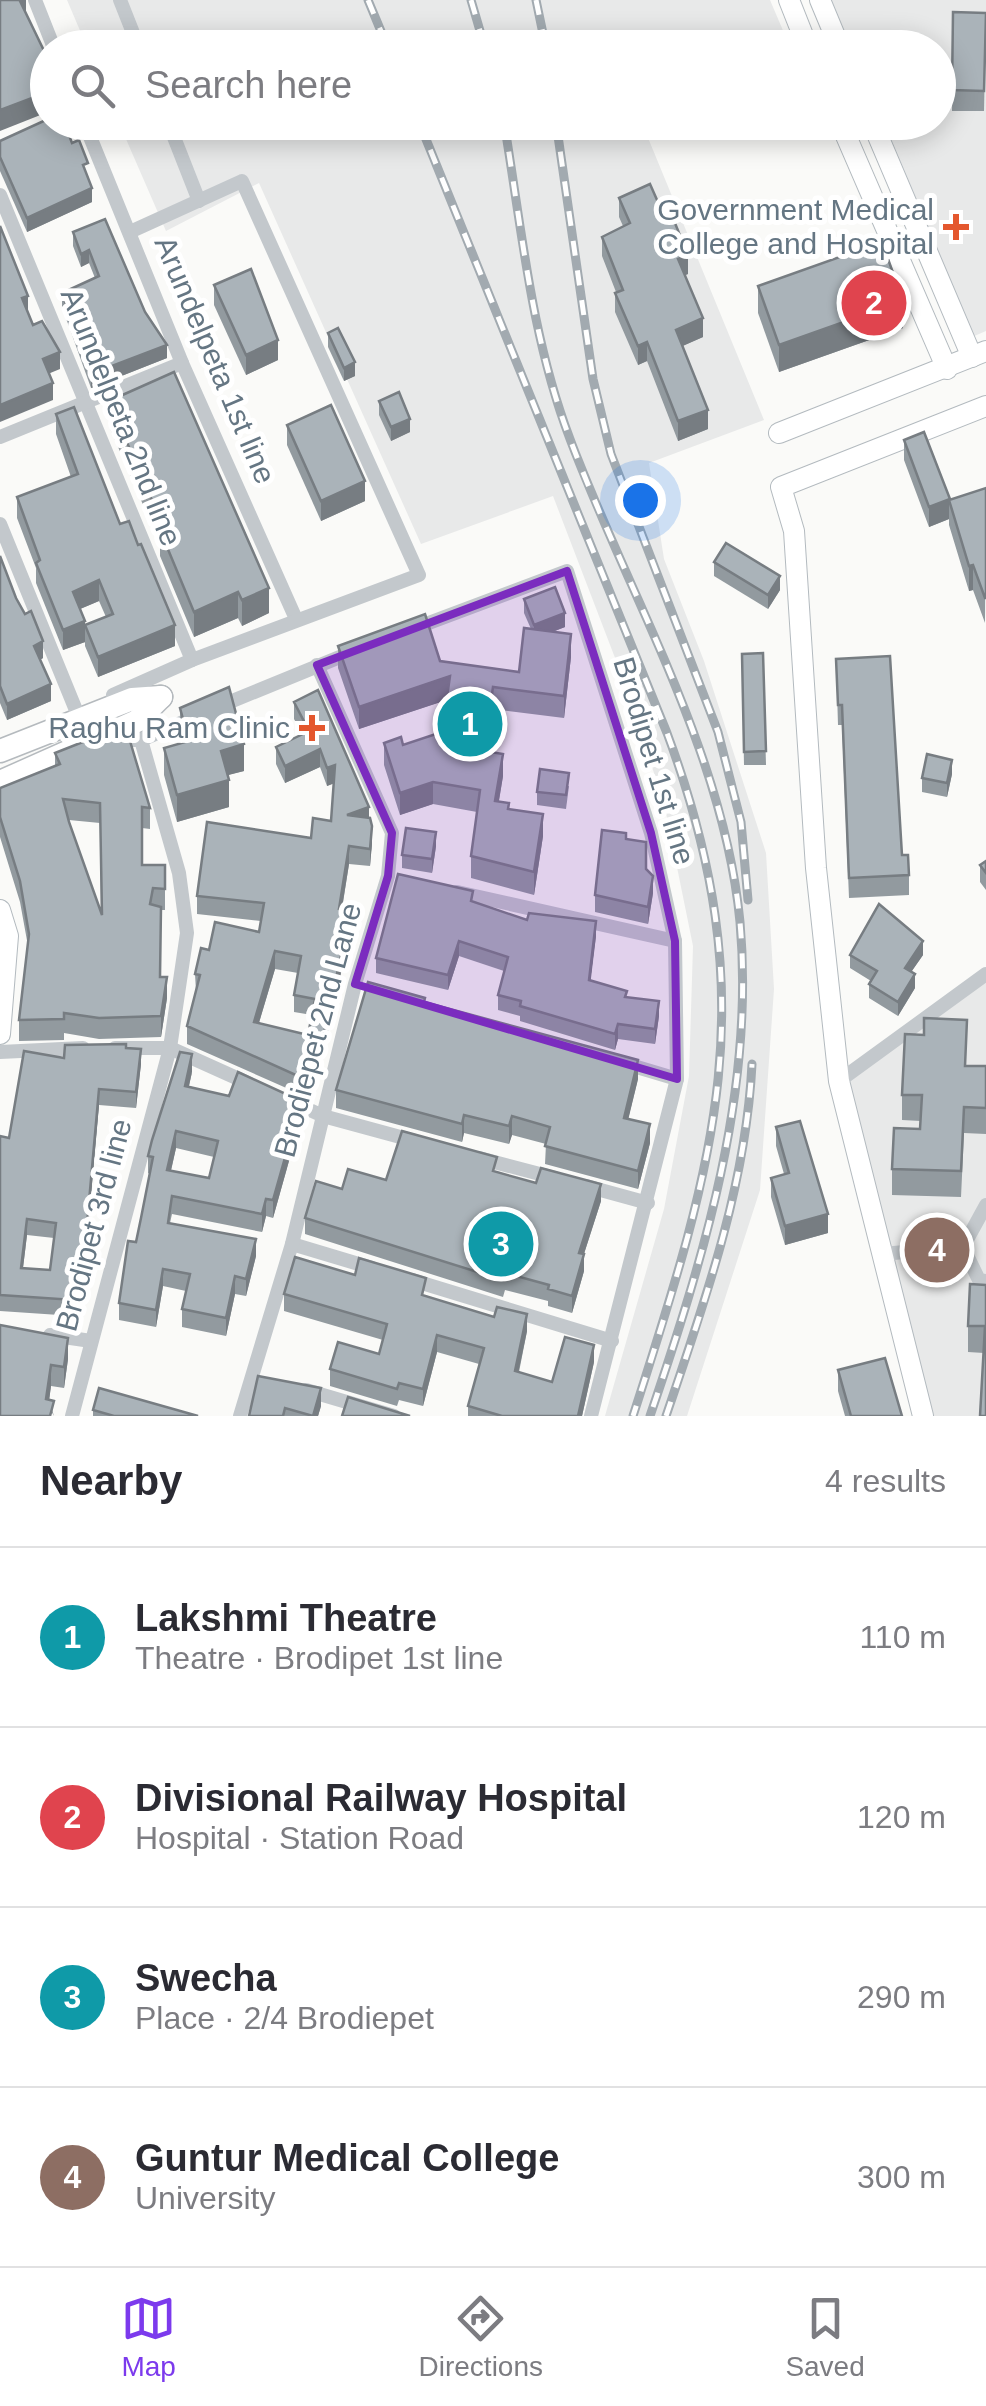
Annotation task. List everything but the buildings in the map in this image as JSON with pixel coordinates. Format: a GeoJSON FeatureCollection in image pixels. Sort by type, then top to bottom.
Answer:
{"type":"FeatureCollection","features":[{"type":"Feature","properties":{"kind":"main road"},"geometry":{"type":"LineString","coordinates":[[0,751],[78,716],[132,699],[161,697],[138,721],[0,782]]}},
{"type":"Feature","properties":{"kind":"street"},"geometry":{"type":"LineString","coordinates":[[36,0],[47,30]]}},
{"type":"Feature","properties":{"kind":"street"},"geometry":{"type":"LineString","coordinates":[[120,0],[132,30]]}},
{"type":"Feature","properties":{"kind":"street"},"geometry":{"type":"LineString","coordinates":[[789,0],[801,30]]}},
{"type":"Feature","properties":{"kind":"street"},"geometry":{"type":"LineString","coordinates":[[820,0],[832,30]]}},
{"type":"Feature","properties":{"kind":"street","name":"Arundelpeta 1st line"},"geometry":{"type":"LineString","coordinates":[[92,140],[132,231],[182,363],[296,619]]}},
{"type":"Feature","properties":{"kind":"street"},"geometry":{"type":"LineString","coordinates":[[175,140],[199,200]]}},
{"type":"Feature","properties":{"kind":"street"},"geometry":{"type":"LineString","coordinates":[[848,140],[947,369]]}},
{"type":"Feature","properties":{"kind":"street"},"geometry":{"type":"LineString","coordinates":[[779,434],[979,354],[880,140]]}},
{"type":"Feature","properties":{"kind":"street"},"geometry":{"type":"LineString","coordinates":[[0,524],[78,716],[192,660],[418,575],[242,181],[132,231]]}},
{"type":"Feature","properties":{"kind":"street","name":"Arundelpeta 2nd line"},"geometry":{"type":"LineString","coordinates":[[0,195],[192,660]]}},
{"type":"Feature","properties":{"kind":"street"},"geometry":{"type":"LineString","coordinates":[[0,437],[182,363]]}},
{"type":"Feature","properties":{"kind":"street"},"geometry":{"type":"LineString","coordinates":[[923,1416],[839,1081],[816,868],[794,531],[781,487],[986,406]]}},
{"type":"Feature","properties":{"kind":"street","name":"Brodipet 1st line"},"geometry":{"type":"LineString","coordinates":[[400,634],[567,571],[651,832],[675,941],[677,1079],[591,1416]]}},
{"type":"Feature","properties":{"kind":"street"},"geometry":{"type":"LineString","coordinates":[[86,744],[141,740],[367,646]]}},
{"type":"Feature","properties":{"kind":"street","name":"Brodiepet 2nd Lane"},"geometry":{"type":"LineString","coordinates":[[240,1416],[292,1244],[355,984],[388,876],[392,833],[317,665]]}},
{"type":"Feature","properties":{"kind":"street","name":"Brodipet 3rd line"},"geometry":{"type":"LineString","coordinates":[[72,1416],[170,1048],[187,933],[179,874],[141,740]]}},
{"type":"Feature","properties":{"kind":"street"},"geometry":{"type":"LineString","coordinates":[[388,876],[407,881]]}},
{"type":"Feature","properties":{"kind":"street"},"geometry":{"type":"LineString","coordinates":[[446,889],[675,941]]}},
{"type":"Feature","properties":{"kind":"street"},"geometry":{"type":"LineString","coordinates":[[0,910],[8,936],[0,1034]]}},
{"type":"Feature","properties":{"kind":"street"},"geometry":{"type":"LineString","coordinates":[[839,1081],[986,974]]}},
{"type":"Feature","properties":{"kind":"street"},"geometry":{"type":"LineString","coordinates":[[355,984],[374,990]]}},
{"type":"Feature","properties":{"kind":"street"},"geometry":{"type":"LineString","coordinates":[[0,1052],[170,1048],[323,1116],[438,1147]]}},
{"type":"Feature","properties":{"kind":"street"},"geometry":{"type":"LineString","coordinates":[[602,1056],[677,1079]]}},
{"type":"Feature","properties":{"kind":"street"},"geometry":{"type":"LineString","coordinates":[[457,1152],[648,1203]]}},
{"type":"Feature","properties":{"kind":"street"},"geometry":{"type":"LineString","coordinates":[[963,1248],[986,1205]]}},
{"type":"Feature","properties":{"kind":"street"},"geometry":{"type":"LineString","coordinates":[[292,1244],[386,1272]]}},
{"type":"Feature","properties":{"kind":"street"},"geometry":{"type":"LineString","coordinates":[[882,1254],[963,1248]]}},
{"type":"Feature","properties":{"kind":"street"},"geometry":{"type":"LineString","coordinates":[[963,1248],[979,1280],[986,1281]]}},
{"type":"Feature","properties":{"kind":"street"},"geometry":{"type":"LineString","coordinates":[[404,1278],[612,1341]]}},
{"type":"Feature","properties":{"kind":"street"},"geometry":{"type":"LineString","coordinates":[[36,1333],[92,1341]]}},
{"type":"Feature","properties":{"kind":"street"},"geometry":{"type":"LineString","coordinates":[[252,1374],[270,1379]]}},
{"type":"Feature","properties":{"kind":"street"},"geometry":{"type":"LineString","coordinates":[[288,1384],[394,1416]]}},
{"type":"Feature","properties":{"kind":"highlighted area"},"geometry":{"type":"Polygon","coordinates":[[[567,571],[651,833],[675,941],[677,1079],[355,984],[388,876],[392,833],[317,665],[567,571]]]}},
{"type":"Feature","properties":{"kind":"shaded area"},"geometry":{"type":"Polygon","coordinates":[[[67,0],[770,0],[783,30],[80,30],[67,0]]]}},
{"type":"Feature","properties":{"kind":"shaded area","name":"Government Medical College and Hospital"},"geometry":{"type":"Polygon","coordinates":[[[830,0],[986,0],[986,331],[972,337],[889,140],[956,140],[956,30],[843,30],[830,0]]]}},
{"type":"Feature","properties":{"kind":"shaded area"},"geometry":{"type":"Polygon","coordinates":[[[126,140],[649,140],[764,420],[649,463],[664,559],[704,661],[766,853],[774,989],[760,1190],[687,1416],[605,1416],[664,1209],[689,1076],[693,946],[665,808],[630,697],[553,496],[421,544],[259,183],[166,231],[126,140]]]}},
{"type":"Feature","properties":{"kind":"shaded area"},"geometry":{"type":"Polygon","coordinates":[[[986,979],[986,1416],[934,1416],[842,1083],[986,979]]]}},
{"type":"Feature","properties":{"kind":"railway"},"geometry":{"type":"LineString","coordinates":[[368,0],[380,30]]}},
{"type":"Feature","properties":{"kind":"railway"},"geometry":{"type":"LineString","coordinates":[[471,0],[480,30]]}},
{"type":"Feature","properties":{"kind":"railway"},"geometry":{"type":"LineString","coordinates":[[536,0],[542,30]]}},
{"type":"Feature","properties":{"kind":"railway"},"geometry":{"type":"LineString","coordinates":[[426,140],[667,733],[697,828],[715,916],[722,998],[718,1078],[706,1157],[687,1238],[633,1416]]}},
{"type":"Feature","properties":{"kind":"railway"},"geometry":{"type":"LineString","coordinates":[[507,140],[529,283],[557,401],[695,736],[731,859],[740,922],[740,1049],[721,1173],[689,1296],[650,1416]]}},
{"type":"Feature","properties":{"kind":"railway"},"geometry":{"type":"LineString","coordinates":[[559,140],[593,379],[611,454],[718,732],[741,822],[748,900]]}},
{"type":"Feature","properties":{"kind":"railway"},"geometry":{"type":"LineString","coordinates":[[666,1416],[709,1286],[732,1199],[742,1154],[752,1064]]}},
{"type":"Feature","properties":{"kind":"place","name":"Government Medical College and Hospital"},"geometry":{"type":"Point","coordinates":[956,227]}},
{"type":"Feature","properties":{"kind":"place","name":"Divisional Railway Hospital"},"geometry":{"type":"Point","coordinates":[874,303]}},
{"type":"Feature","properties":{"kind":"place","name":"Lakshmi Theatre"},"geometry":{"type":"Point","coordinates":[470,724]}},
{"type":"Feature","properties":{"kind":"place","name":"Raghu Ram Clinic"},"geometry":{"type":"Point","coordinates":[312,728]}},
{"type":"Feature","properties":{"kind":"place","name":"Swecha"},"geometry":{"type":"Point","coordinates":[501,1244]}},
{"type":"Feature","properties":{"kind":"place","name":"Guntur Medical College"},"geometry":{"type":"Point","coordinates":[937,1250]}}]}
